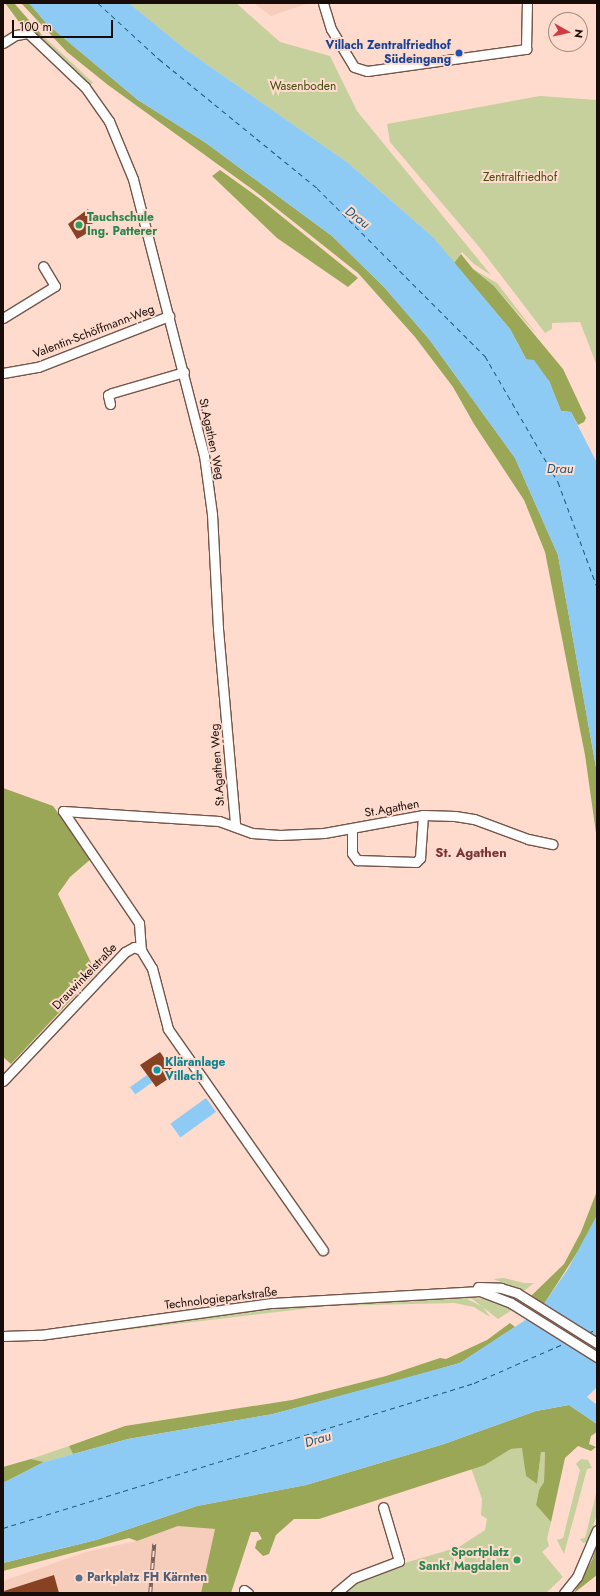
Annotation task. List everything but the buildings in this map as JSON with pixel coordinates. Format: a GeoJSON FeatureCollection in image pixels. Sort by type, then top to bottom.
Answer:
{"type":"FeatureCollection","features":[{"type":"Feature","properties":{"kind":"street"},"geometry":{"type":"LineString","coordinates":[[323,3],[331,29],[354,67],[367,71],[526,48],[528,3]]}},
{"type":"Feature","properties":{"kind":"street","name":"St.Agathen Weg"},"geometry":{"type":"LineString","coordinates":[[3,43],[16,35],[28,33],[85,87],[109,121],[132,179],[184,372],[204,455],[212,514],[218,629],[235,824],[169,816],[63,811],[139,923],[142,950]]}},
{"type":"Feature","properties":{"kind":"street"},"geometry":{"type":"LineString","coordinates":[[3,318],[55,286],[43,266]]}},
{"type":"Feature","properties":{"kind":"street","name":"Valentin-Schöffmann-Weg"},"geometry":{"type":"LineString","coordinates":[[3,374],[38,366],[169,316]]}},
{"type":"Feature","properties":{"kind":"street"},"geometry":{"type":"LineString","coordinates":[[110,404],[108,395],[112,393],[184,372]]}},
{"type":"Feature","properties":{"kind":"street"},"geometry":{"type":"LineString","coordinates":[[352,829],[352,853],[357,860],[416,862],[420,858],[423,815]]}},
{"type":"Feature","properties":{"kind":"street","name":"St.Agathen"},"geometry":{"type":"LineString","coordinates":[[235,824],[252,833],[280,835],[352,829],[423,815],[474,819],[510,833],[552,844]]}},
{"type":"Feature","properties":{"kind":"street","name":"Drauwinkelstraße"},"geometry":{"type":"LineString","coordinates":[[3,1081],[125,952],[134,947],[142,950]]}},
{"type":"Feature","properties":{"kind":"street"},"geometry":{"type":"LineString","coordinates":[[142,950],[152,968],[163,1019],[168,1029],[323,1250]]}},
{"type":"Feature","properties":{"kind":"street","name":"Technologieparkstraße"},"geometry":{"type":"LineString","coordinates":[[443,1293],[487,1287],[517,1293],[597,1343]]}},
{"type":"Feature","properties":{"kind":"street","name":"Technologieparkstraße"},"geometry":{"type":"LineString","coordinates":[[3,1336],[40,1335],[272,1303],[480,1291],[511,1303],[597,1357]]}},
{"type":"Feature","properties":{"kind":"street"},"geometry":{"type":"LineString","coordinates":[[336,1593],[354,1578],[399,1561],[383,1507]]}},
{"type":"Feature","properties":{"kind":"street"},"geometry":{"type":"LineString","coordinates":[[564,1593],[580,1570],[597,1530]]}},
{"type":"Feature","properties":{"kind":"shaded area"},"geometry":{"type":"Polygon","coordinates":[[[254,3],[309,3],[271,16],[254,3]]]}},
{"type":"Feature","properties":{"kind":"shaded area"},"geometry":{"type":"Polygon","coordinates":[[[178,1526],[215,1529],[201,1593],[3,1593],[3,1581],[86,1552],[137,1541],[178,1526]]]}},
{"type":"Feature","properties":{"kind":"green space"},"geometry":{"type":"Polygon","coordinates":[[[5,3],[14,3],[41,34],[38,39],[25,30],[5,3]]]}},
{"type":"Feature","properties":{"kind":"green space"},"geometry":{"type":"Polygon","coordinates":[[[21,3],[29,3],[47,24],[138,100],[206,143],[332,236],[384,287],[429,339],[515,458],[558,555],[597,773],[597,840],[585,755],[545,552],[524,500],[474,424],[453,387],[415,337],[358,273],[256,192],[108,85],[67,52],[21,3]]]}},
{"type":"Feature","properties":{"kind":"green space","name":"Wasenboden"},"geometry":{"type":"Polygon","coordinates":[[[129,3],[236,3],[280,42],[330,56],[357,111],[491,275],[474,264],[462,252],[454,263],[433,237],[347,162],[185,49],[129,3]]]}},
{"type":"Feature","properties":{"kind":"green space"},"geometry":{"type":"Polygon","coordinates":[[[41,34],[93,82],[89,87],[37,38],[41,34]]]}},
{"type":"Feature","properties":{"kind":"green space","name":"Zentralfriedhof"},"geometry":{"type":"Polygon","coordinates":[[[540,96],[597,100],[597,366],[580,322],[552,323],[552,329],[545,333],[480,248],[390,142],[387,124],[540,96]]]}},
{"type":"Feature","properties":{"kind":"green space"},"geometry":{"type":"Polygon","coordinates":[[[220,170],[259,198],[358,278],[348,287],[277,238],[212,176],[220,170]]]}},
{"type":"Feature","properties":{"kind":"green space"},"geometry":{"type":"Polygon","coordinates":[[[461,254],[473,269],[494,286],[563,369],[586,418],[584,422],[578,425],[571,412],[561,411],[549,381],[526,359],[510,329],[454,263],[461,254]]]}},
{"type":"Feature","properties":{"kind":"green space"},"geometry":{"type":"Polygon","coordinates":[[[473,269],[497,283],[538,336],[494,286],[473,269]]]}},
{"type":"Feature","properties":{"kind":"green space"},"geometry":{"type":"Polygon","coordinates":[[[3,788],[53,806],[92,858],[70,877],[58,894],[96,973],[11,1064],[3,1057],[3,788]]]}},
{"type":"Feature","properties":{"kind":"green space"},"geometry":{"type":"Polygon","coordinates":[[[597,1191],[597,1215],[591,1231],[544,1304],[531,1296],[564,1264],[581,1232],[597,1191]]]}},
{"type":"Feature","properties":{"kind":"green space"},"geometry":{"type":"Polygon","coordinates":[[[504,1278],[524,1283],[534,1283],[524,1291],[493,1279],[504,1278]]]}},
{"type":"Feature","properties":{"kind":"green space"},"geometry":{"type":"Polygon","coordinates":[[[476,1294],[483,1296],[467,1299],[483,1307],[490,1317],[474,1307],[454,1303],[328,1306],[50,1339],[292,1305],[476,1294]]]}},
{"type":"Feature","properties":{"kind":"green space"},"geometry":{"type":"Polygon","coordinates":[[[471,1298],[489,1299],[512,1310],[498,1319],[471,1298]]]}},
{"type":"Feature","properties":{"kind":"green space"},"geometry":{"type":"Polygon","coordinates":[[[510,1323],[515,1327],[460,1363],[393,1382],[273,1414],[128,1439],[73,1454],[69,1446],[125,1426],[292,1400],[386,1376],[440,1358],[446,1359],[487,1340],[510,1323]]]}},
{"type":"Feature","properties":{"kind":"green space"},"geometry":{"type":"Polygon","coordinates":[[[569,1405],[597,1424],[597,1432],[591,1436],[589,1444],[596,1447],[591,1451],[578,1446],[565,1458],[551,1522],[536,1505],[539,1490],[544,1482],[545,1452],[541,1452],[537,1484],[526,1476],[522,1448],[511,1449],[485,1465],[319,1519],[294,1519],[276,1535],[269,1554],[263,1556],[255,1548],[257,1541],[262,1539],[258,1532],[251,1532],[231,1593],[201,1593],[215,1529],[178,1526],[137,1541],[129,1538],[3,1571],[3,1563],[96,1540],[197,1506],[306,1485],[444,1444],[536,1411],[569,1405]]]}},
{"type":"Feature","properties":{"kind":"green space"},"geometry":{"type":"Polygon","coordinates":[[[69,1446],[73,1454],[44,1462],[31,1459],[69,1446]]]}},
{"type":"Feature","properties":{"kind":"green space"},"geometry":{"type":"Polygon","coordinates":[[[523,1448],[526,1476],[537,1484],[541,1452],[545,1452],[544,1482],[539,1490],[536,1505],[551,1522],[547,1539],[549,1546],[542,1552],[563,1577],[546,1593],[342,1593],[350,1585],[384,1569],[459,1547],[485,1530],[487,1519],[481,1515],[482,1499],[471,1468],[485,1465],[511,1449],[523,1448]]]}},
{"type":"Feature","properties":{"kind":"green space"},"geometry":{"type":"Polygon","coordinates":[[[31,1459],[44,1462],[3,1483],[3,1467],[31,1459]]]}},
{"type":"Feature","properties":{"kind":"green space"},"geometry":{"type":"Polygon","coordinates":[[[581,1459],[588,1460],[592,1468],[587,1469],[564,1554],[557,1540],[563,1538],[580,1470],[576,1464],[581,1459]]]}},
{"type":"Feature","properties":{"kind":"green space"},"geometry":{"type":"Polygon","coordinates":[[[597,1490],[597,1514],[588,1542],[583,1543],[580,1539],[585,1538],[597,1490]]]}},
{"type":"Feature","properties":{"kind":"green space"},"geometry":{"type":"Polygon","coordinates":[[[597,1545],[597,1575],[574,1593],[592,1560],[597,1545]]]}},
{"type":"Feature","properties":{"kind":"water","name":"Drau"},"geometry":{"type":"Polygon","coordinates":[[[29,3],[129,3],[185,49],[347,162],[433,237],[510,329],[526,359],[534,360],[549,381],[561,411],[571,412],[597,463],[597,773],[558,555],[515,458],[429,339],[384,287],[332,236],[206,143],[138,100],[47,24],[29,3]]]}},
{"type":"Feature","properties":{"kind":"water"},"geometry":{"type":"Polygon","coordinates":[[[147,1075],[152,1082],[135,1095],[130,1087],[147,1075]]]}},
{"type":"Feature","properties":{"kind":"water"},"geometry":{"type":"Polygon","coordinates":[[[206,1098],[216,1112],[180,1138],[170,1124],[206,1098]]]}},
{"type":"Feature","properties":{"kind":"water","name":"Drau"},"geometry":{"type":"Polygon","coordinates":[[[597,1215],[597,1387],[587,1397],[597,1405],[597,1424],[569,1405],[536,1411],[444,1444],[306,1485],[197,1506],[96,1540],[3,1563],[3,1483],[44,1462],[128,1439],[273,1414],[460,1363],[539,1311],[568,1269],[597,1215]]]}},
{"type":"Feature","properties":{"kind":"pier"},"geometry":{"type":"Polygon","coordinates":[[[542,1303],[597,1337],[597,1362],[525,1318],[542,1303]]]}},
{"type":"Feature","properties":{"kind":"ferry route"},"geometry":{"type":"LineString","coordinates":[[98,3],[159,59],[317,188],[485,356],[558,482],[597,587]]}},
{"type":"Feature","properties":{"kind":"ferry route"},"geometry":{"type":"LineString","coordinates":[[588,1333],[597,1329]]}},
{"type":"Feature","properties":{"kind":"ferry route"},"geometry":{"type":"LineString","coordinates":[[3,1528],[474,1383],[565,1343]]}},
{"type":"Feature","properties":{"kind":"railway"},"geometry":{"type":"LineString","coordinates":[[150,1593],[154,1544]]}},
{"type":"Feature","properties":{"kind":"place","name":"Villach Zentralfriedhof Südeingang"},"geometry":{"type":"Point","coordinates":[459,53]}},
{"type":"Feature","properties":{"kind":"place","name":"Tauchschule Ing. Patterer"},"geometry":{"type":"Point","coordinates":[79,225]}},
{"type":"Feature","properties":{"kind":"place","name":"Kläranlage Villach"},"geometry":{"type":"Point","coordinates":[157,1070]}},
{"type":"Feature","properties":{"kind":"place","name":"Sportplatz Sankt Magdalen"},"geometry":{"type":"Point","coordinates":[517,1560]}},
{"type":"Feature","properties":{"kind":"place","name":"Parkplatz FH Kärnten"},"geometry":{"type":"Point","coordinates":[79,1578]}},
{"type":"Feature","properties":{"kind":"district","name":"St. Agathen"},"geometry":{"type":"Point","coordinates":[471,853]}}]}
